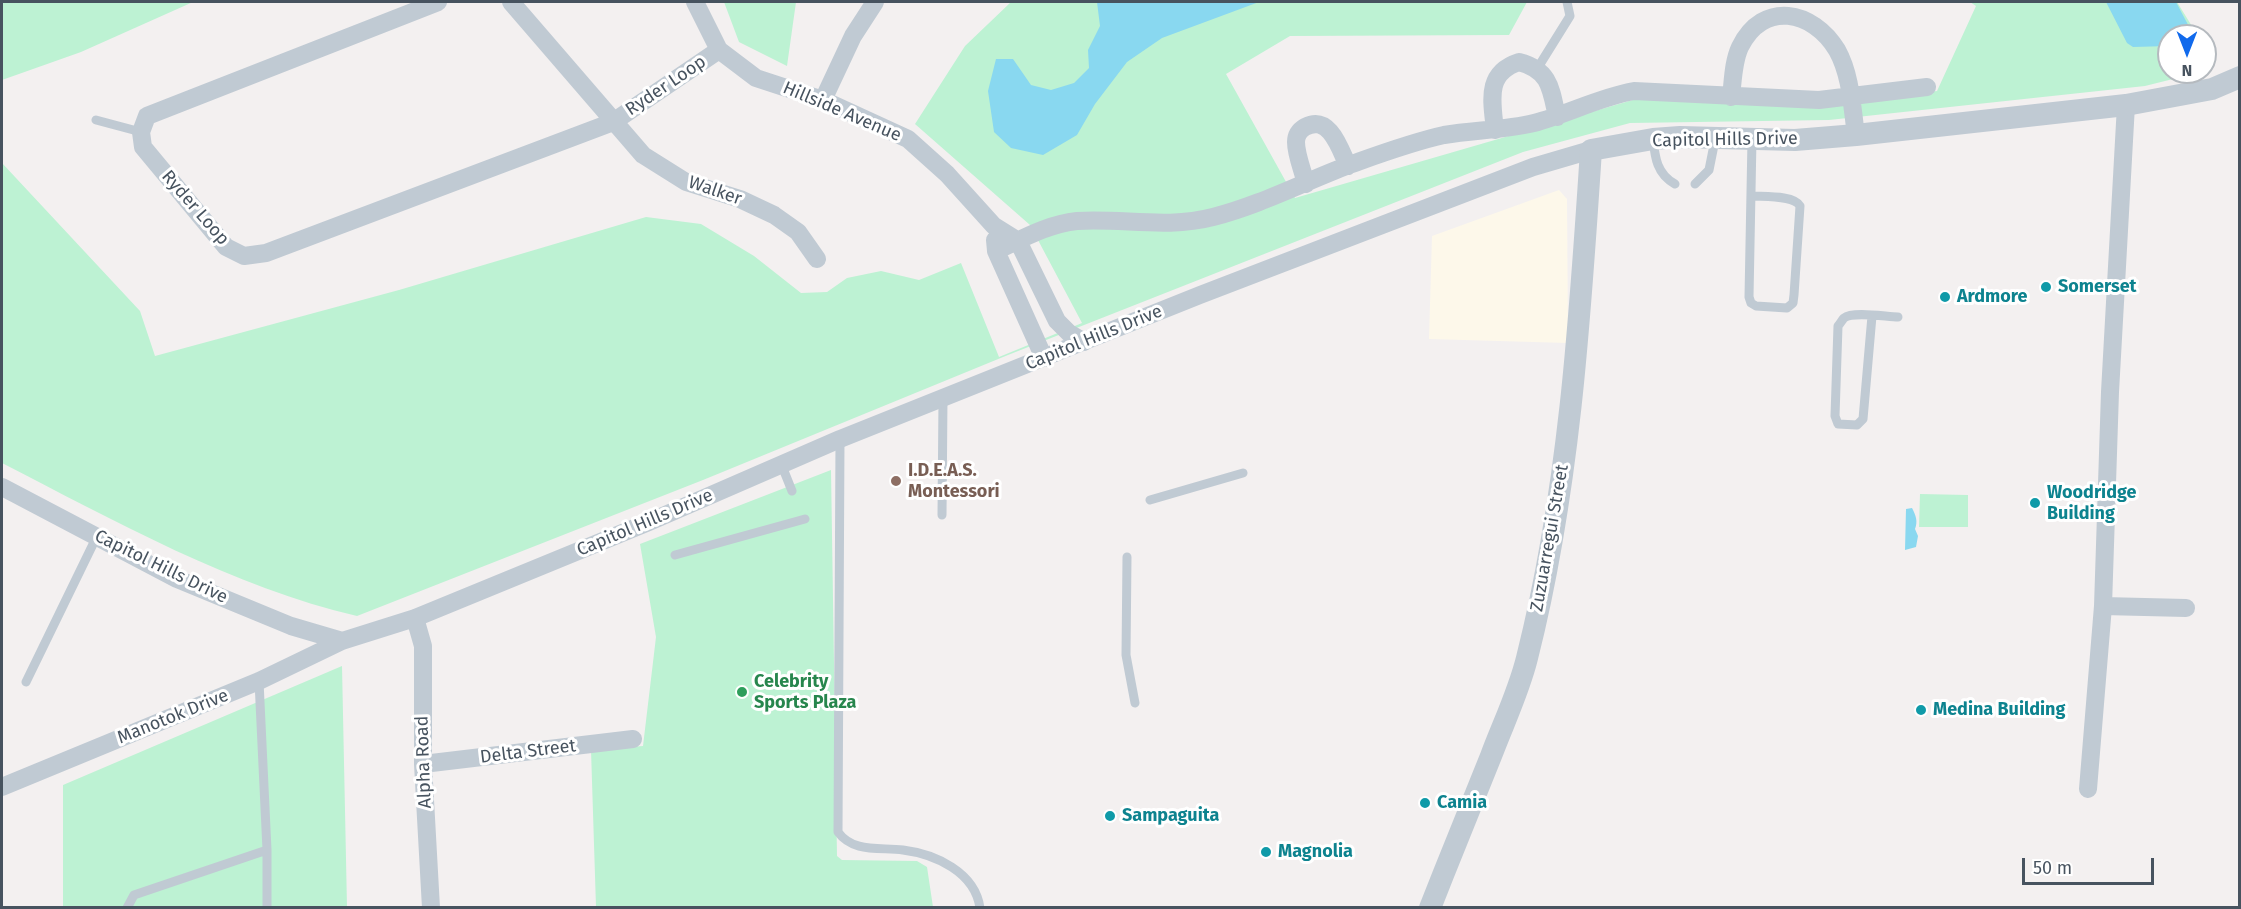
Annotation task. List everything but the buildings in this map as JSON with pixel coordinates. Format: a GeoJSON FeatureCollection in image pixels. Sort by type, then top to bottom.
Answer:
{"type":"FeatureCollection","features":[{"type":"Feature","properties":{"kind":"street"},"geometry":{"type":"LineString","coordinates":[[141,132],[147,116],[438,2]]}},
{"type":"Feature","properties":{"kind":"street","name":"Ryder Loop"},"geometry":{"type":"LineString","coordinates":[[511,2],[613,122]]}},
{"type":"Feature","properties":{"kind":"street","name":"Hillside Avenue"},"geometry":{"type":"LineString","coordinates":[[695,2],[719,50],[756,78],[823,100],[908,139],[946,174],[994,226],[1018,241]]}},
{"type":"Feature","properties":{"kind":"street"},"geometry":{"type":"LineString","coordinates":[[823,100],[853,36],[875,2]]}},
{"type":"Feature","properties":{"kind":"street"},"geometry":{"type":"LineString","coordinates":[[1731,97],[1740,46],[1759,24],[1772,16],[1781,14],[1796,16],[1825,34],[1840,58],[1851,97],[1856,135]]}},
{"type":"Feature","properties":{"kind":"street","name":"Ryder Loop"},"geometry":{"type":"LineString","coordinates":[[141,132],[143,147],[226,247],[244,256],[266,253],[613,122],[719,50]]}},
{"type":"Feature","properties":{"kind":"street"},"geometry":{"type":"LineString","coordinates":[[1495,130],[1492,102],[1495,78],[1509,65],[1519,62],[1537,69],[1546,80],[1552,93],[1557,117]]}},
{"type":"Feature","properties":{"kind":"street","name":"Capitol Hills Drive"},"geometry":{"type":"LineString","coordinates":[[2,487],[177,579],[291,626],[342,641],[415,618],[782,466],[840,439],[1210,291],[1525,170],[1591,150],[1653,139],[1680,137],[1714,140],[1795,140],[1856,135],[2126,105],[2212,89],[2240,77]]}},
{"type":"Feature","properties":{"kind":"street"},"geometry":{"type":"LineString","coordinates":[[996,251],[1047,228],[1076,221],[1142,224],[1212,217],[1306,184],[1348,166],[1442,136],[1495,130],[1557,117],[1617,94],[1634,91],[1653,90],[1731,97],[1819,100],[1927,87]]}},
{"type":"Feature","properties":{"kind":"street"},"geometry":{"type":"LineString","coordinates":[[2088,789],[2103,606],[2110,392],[2126,105]]}},
{"type":"Feature","properties":{"kind":"street","name":"Walker"},"geometry":{"type":"LineString","coordinates":[[613,122],[643,155],[686,182],[740,199],[774,215],[798,232],[817,259]]}},
{"type":"Feature","properties":{"kind":"street"},"geometry":{"type":"LineString","coordinates":[[1306,184],[1296,143],[1303,127],[1322,124],[1332,131],[1348,166]]}},
{"type":"Feature","properties":{"kind":"street","name":"Zuzuarregui Street"},"geometry":{"type":"LineString","coordinates":[[1430,908],[1527,661],[1544,584],[1569,410],[1581,296],[1591,150]]}},
{"type":"Feature","properties":{"kind":"street"},"geometry":{"type":"LineString","coordinates":[[994,226],[996,251],[1044,358]]}},
{"type":"Feature","properties":{"kind":"street"},"geometry":{"type":"LineString","coordinates":[[1018,241],[1057,321],[1069,333],[1084,342]]}},
{"type":"Feature","properties":{"kind":"street"},"geometry":{"type":"LineString","coordinates":[[2103,606],[2187,608]]}},
{"type":"Feature","properties":{"kind":"street","name":"Alpha Road"},"geometry":{"type":"LineString","coordinates":[[415,618],[423,646],[423,764],[431,908]]}},
{"type":"Feature","properties":{"kind":"street","name":"Manotok Drive"},"geometry":{"type":"LineString","coordinates":[[2,787],[260,681],[342,641]]}},
{"type":"Feature","properties":{"kind":"street","name":"Delta Street"},"geometry":{"type":"LineString","coordinates":[[423,764],[633,740]]}},
{"type":"Feature","properties":{"kind":"lane"},"geometry":{"type":"LineString","coordinates":[[1537,69],[1570,16],[1568,2]]}},
{"type":"Feature","properties":{"kind":"lane"},"geometry":{"type":"LineString","coordinates":[[96,120],[141,132]]}},
{"type":"Feature","properties":{"kind":"lane"},"geometry":{"type":"LineString","coordinates":[[1653,139],[1656,163],[1668,180],[1675,184]]}},
{"type":"Feature","properties":{"kind":"lane"},"geometry":{"type":"LineString","coordinates":[[1751,196],[1791,198],[1797,200],[1800,206],[1794,296],[1793,303],[1787,308],[1756,306],[1751,303],[1751,196],[1752,139]]}},
{"type":"Feature","properties":{"kind":"lane"},"geometry":{"type":"LineString","coordinates":[[1695,184],[1709,170],[1714,140]]}},
{"type":"Feature","properties":{"kind":"lane"},"geometry":{"type":"LineString","coordinates":[[1872,316],[1863,419],[1857,425],[1838,424],[1835,416],[1838,326],[1844,318],[1852,315],[1898,317]]}},
{"type":"Feature","properties":{"kind":"lane"},"geometry":{"type":"LineString","coordinates":[[942,515],[943,398]]}},
{"type":"Feature","properties":{"kind":"lane"},"geometry":{"type":"LineString","coordinates":[[840,439],[838,832],[844,841],[856,846],[905,850],[931,857],[956,869],[969,879],[980,908]]}},
{"type":"Feature","properties":{"kind":"lane"},"geometry":{"type":"LineString","coordinates":[[782,466],[792,491]]}},
{"type":"Feature","properties":{"kind":"lane"},"geometry":{"type":"LineString","coordinates":[[1150,500],[1244,473]]}},
{"type":"Feature","properties":{"kind":"lane"},"geometry":{"type":"LineString","coordinates":[[675,555],[805,519]]}},
{"type":"Feature","properties":{"kind":"lane"},"geometry":{"type":"LineString","coordinates":[[26,682],[97,536]]}},
{"type":"Feature","properties":{"kind":"lane"},"geometry":{"type":"LineString","coordinates":[[1127,557],[1125,655],[1136,703]]}},
{"type":"Feature","properties":{"kind":"lane"},"geometry":{"type":"LineString","coordinates":[[260,681],[267,908]]}},
{"type":"Feature","properties":{"kind":"lane"},"geometry":{"type":"LineString","coordinates":[[127,908],[134,895],[267,850]]}},
{"type":"Feature","properties":{"kind":"shaded area"},"geometry":{"type":"Polygon","coordinates":[[[1559,190],[1567,199],[1568,343],[1429,339],[1432,236],[1559,190]]]}},
{"type":"Feature","properties":{"kind":"green space"},"geometry":{"type":"Polygon","coordinates":[[[2,2],[193,2],[81,52],[2,80],[2,2]]]}},
{"type":"Feature","properties":{"kind":"green space"},"geometry":{"type":"Polygon","coordinates":[[[724,2],[796,2],[787,66],[739,42],[724,2]]]}},
{"type":"Feature","properties":{"kind":"green space"},"geometry":{"type":"Polygon","coordinates":[[[1011,2],[1527,2],[1509,35],[1290,36],[1226,74],[1295,198],[1636,99],[1796,105],[1937,91],[1976,6],[1970,2],[2177,2],[2191,24],[2157,24],[2157,83],[2145,86],[1829,120],[1630,123],[1523,152],[1008,355],[703,480],[357,616],[311,604],[220,570],[131,529],[2,463],[2,163],[140,311],[155,356],[399,290],[646,217],[701,224],[754,256],[801,293],[827,292],[847,278],[881,271],[919,280],[961,263],[999,357],[1082,323],[1030,225],[915,124],[965,46],[1011,2]]]}},
{"type":"Feature","properties":{"kind":"green space","name":"Celebrity Sports Plaza"},"geometry":{"type":"Polygon","coordinates":[[[831,470],[837,856],[842,860],[917,861],[927,867],[933,907],[596,907],[591,750],[643,746],[656,637],[640,544],[831,470]]]}},
{"type":"Feature","properties":{"kind":"green space"},"geometry":{"type":"Polygon","coordinates":[[[1920,494],[1968,495],[1968,527],[1919,527],[1920,494]]]}},
{"type":"Feature","properties":{"kind":"green space"},"geometry":{"type":"Polygon","coordinates":[[[342,666],[347,907],[63,908],[63,785],[342,666]]]}},
{"type":"Feature","properties":{"kind":"water"},"geometry":{"type":"Polygon","coordinates":[[[1097,2],[1259,2],[1162,38],[1127,62],[1095,104],[1077,135],[1043,155],[1011,148],[994,132],[988,91],[996,59],[1013,59],[1031,85],[1051,90],[1074,83],[1089,68],[1088,50],[1100,26],[1097,2]]]}},
{"type":"Feature","properties":{"kind":"water"},"geometry":{"type":"Polygon","coordinates":[[[2106,2],[2176,2],[2188,24],[2157,24],[2157,46],[2133,47],[2127,43],[2106,2]]]}},
{"type":"Feature","properties":{"kind":"water"},"geometry":{"type":"Polygon","coordinates":[[[1912,508],[1916,518],[1915,529],[1918,536],[1916,547],[1905,550],[1906,509],[1912,508]]]}},
{"type":"Feature","properties":{"kind":"place","name":"Somerset"},"geometry":{"type":"Point","coordinates":[2046,287]}},
{"type":"Feature","properties":{"kind":"place","name":"Ardmore"},"geometry":{"type":"Point","coordinates":[1945,297]}},
{"type":"Feature","properties":{"kind":"place","name":"I.D.E.A.S. Montessori"},"geometry":{"type":"Point","coordinates":[896,481]}},
{"type":"Feature","properties":{"kind":"place","name":"Woodridge Building"},"geometry":{"type":"Point","coordinates":[2035,503]}},
{"type":"Feature","properties":{"kind":"place","name":"Celebrity Sports Plaza"},"geometry":{"type":"Point","coordinates":[742,692]}},
{"type":"Feature","properties":{"kind":"place","name":"Medina Building"},"geometry":{"type":"Point","coordinates":[1921,710]}},
{"type":"Feature","properties":{"kind":"place","name":"Camia"},"geometry":{"type":"Point","coordinates":[1425,803]}},
{"type":"Feature","properties":{"kind":"place","name":"Sampaguita"},"geometry":{"type":"Point","coordinates":[1110,816]}},
{"type":"Feature","properties":{"kind":"place","name":"Magnolia"},"geometry":{"type":"Point","coordinates":[1266,852]}}]}
